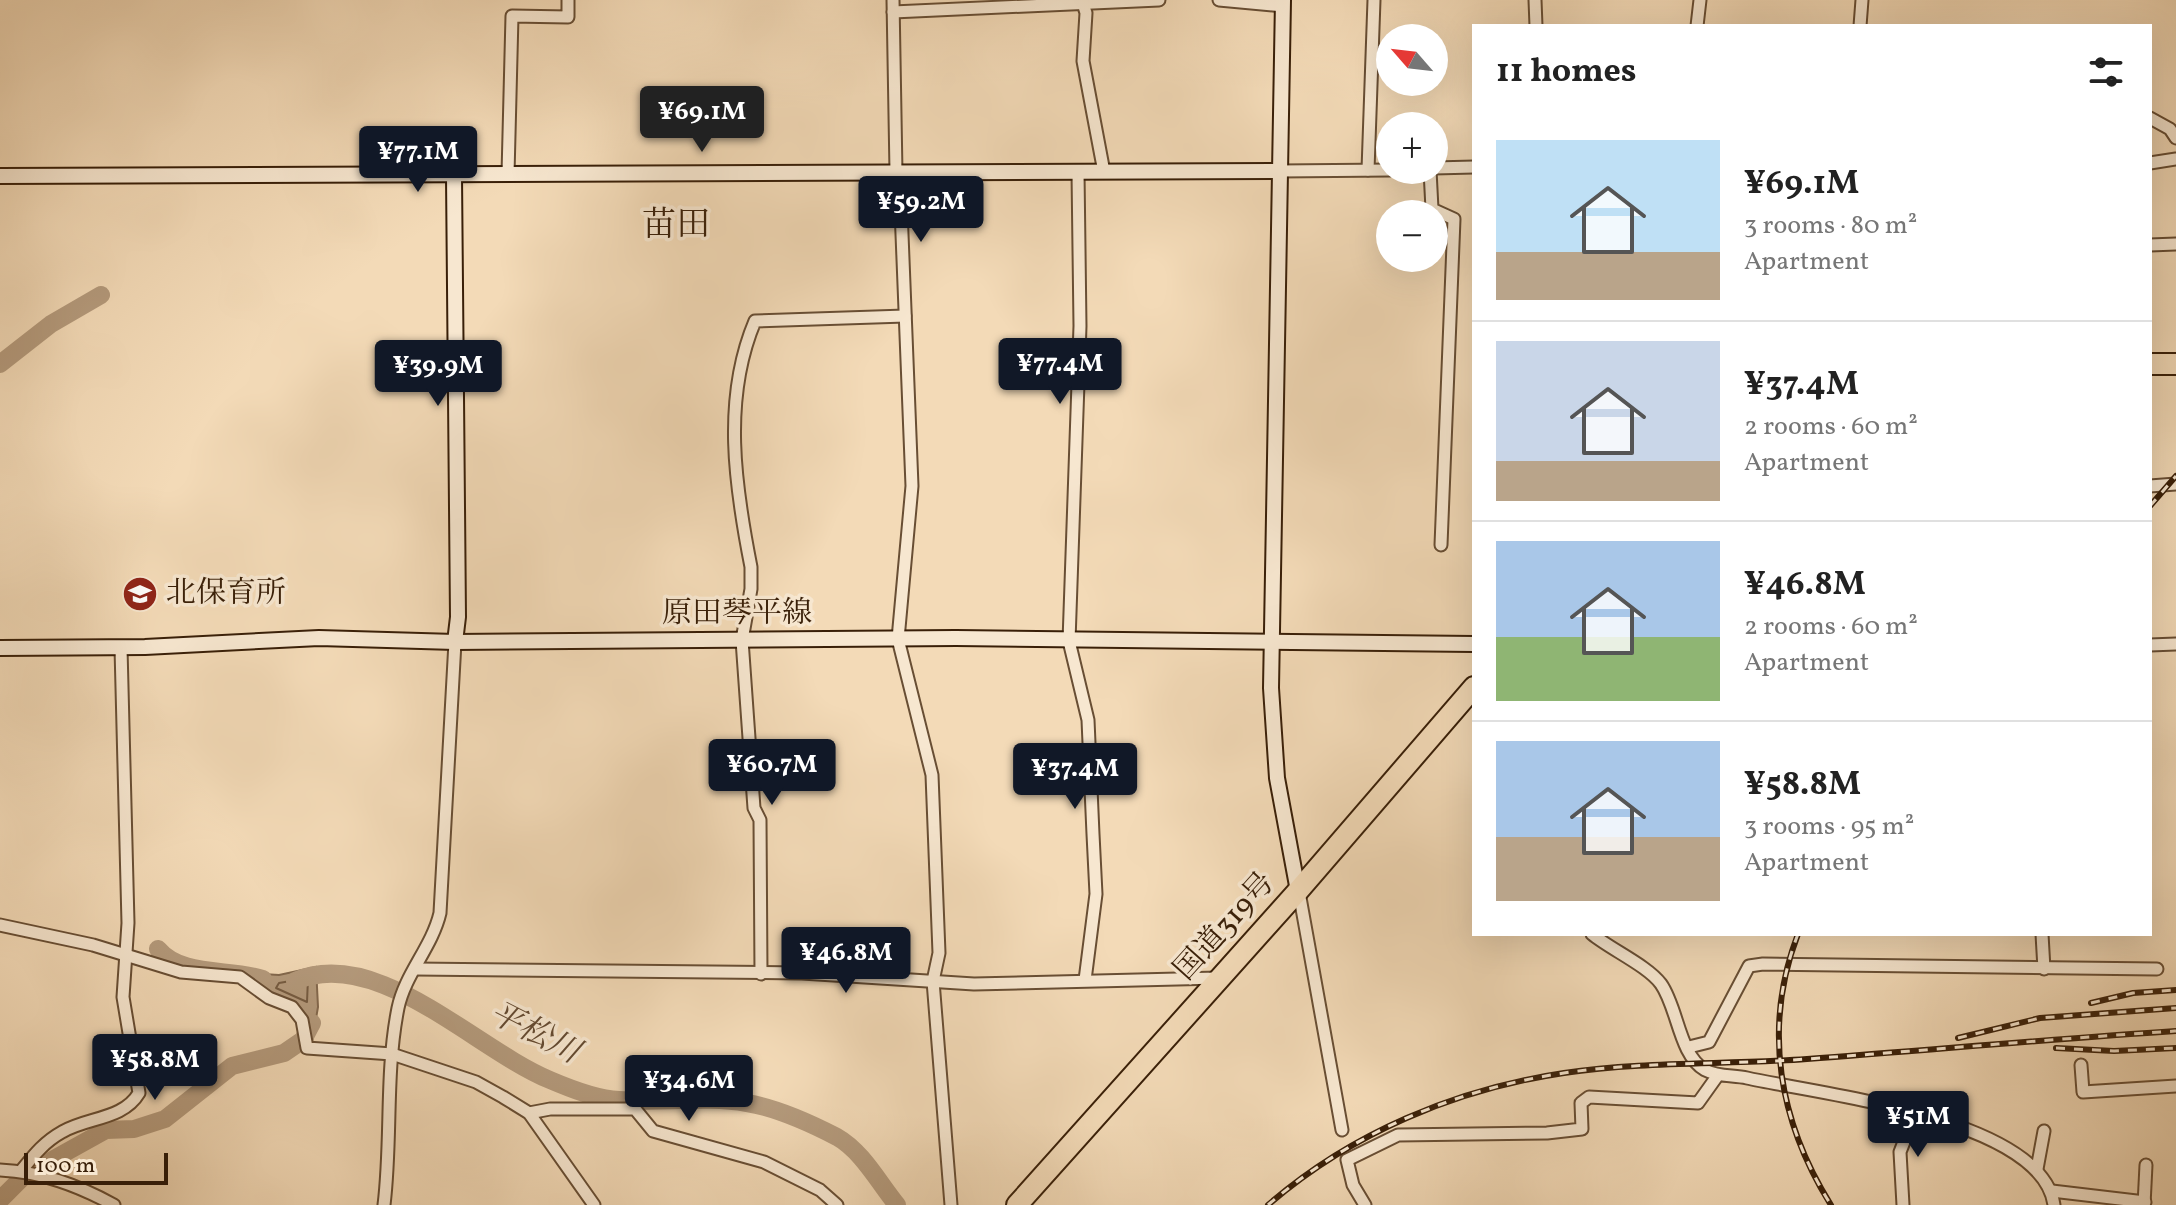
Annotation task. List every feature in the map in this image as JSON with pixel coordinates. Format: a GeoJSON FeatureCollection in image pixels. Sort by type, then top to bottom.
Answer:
{"type":"FeatureCollection","features":[{"type":"Feature","properties":{"kind":"highway"},"geometry":{"type":"LineString","coordinates":[[2152,364],[2176,364]]}},
{"type":"Feature","properties":{"kind":"highway","name":"国道319号"},"geometry":{"type":"LineString","coordinates":[[1017,1205],[1298,891],[1472,689]]}},
{"type":"Feature","properties":{"kind":"street"},"geometry":{"type":"LineString","coordinates":[[508,174],[512,16],[568,17],[568,0]]}},
{"type":"Feature","properties":{"kind":"street"},"geometry":{"type":"LineString","coordinates":[[951,1205],[933,981],[939,953],[932,775],[898,639],[912,486],[893,6],[1159,0]]}},
{"type":"Feature","properties":{"kind":"street"},"geometry":{"type":"LineString","coordinates":[[1219,0],[1283,3],[1271,688],[1277,778],[1342,1130]]}},
{"type":"Feature","properties":{"kind":"street"},"geometry":{"type":"LineString","coordinates":[[1368,170],[1374,0]]}},
{"type":"Feature","properties":{"kind":"street"},"geometry":{"type":"LineString","coordinates":[[1535,0],[1536,24]]}},
{"type":"Feature","properties":{"kind":"street"},"geometry":{"type":"LineString","coordinates":[[1697,24],[1700,0]]}},
{"type":"Feature","properties":{"kind":"street"},"geometry":{"type":"LineString","coordinates":[[1860,24],[1862,0]]}},
{"type":"Feature","properties":{"kind":"street"},"geometry":{"type":"LineString","coordinates":[[1083,1],[1083,61],[1104,172]]}},
{"type":"Feature","properties":{"kind":"street"},"geometry":{"type":"LineString","coordinates":[[2152,119],[2170,129],[2176,138]]}},
{"type":"Feature","properties":{"kind":"street"},"geometry":{"type":"LineString","coordinates":[[2152,163],[2176,159]]}},
{"type":"Feature","properties":{"kind":"street"},"geometry":{"type":"LineString","coordinates":[[1448,168],[1472,167]]}},
{"type":"Feature","properties":{"kind":"street"},"geometry":{"type":"LineString","coordinates":[[0,176],[1376,170]]}},
{"type":"Feature","properties":{"kind":"street"},"geometry":{"type":"LineString","coordinates":[[1078,172],[1080,326],[1069,641],[1088,720],[1093,819],[1096,894],[1085,980]]}},
{"type":"Feature","properties":{"kind":"street"},"geometry":{"type":"LineString","coordinates":[[384,1205],[392,1054],[399,1006],[436,931],[440,913],[458,617],[454,176]]}},
{"type":"Feature","properties":{"kind":"street"},"geometry":{"type":"LineString","coordinates":[[1432,184],[1432,209],[1454,219],[1441,545]]}},
{"type":"Feature","properties":{"kind":"street"},"geometry":{"type":"LineString","coordinates":[[2152,245],[2176,244]]}},
{"type":"Feature","properties":{"kind":"street"},"geometry":{"type":"LineString","coordinates":[[761,974],[760,820],[754,808],[742,640],[751,589],[751,567],[732,422],[755,321],[777,317],[905,316]]}},
{"type":"Feature","properties":{"kind":"street"},"geometry":{"type":"LineString","coordinates":[[2152,486],[2176,484]]}},
{"type":"Feature","properties":{"kind":"street","name":"原田琴平線"},"geometry":{"type":"LineString","coordinates":[[0,648],[121,648],[319,638],[455,642],[898,639],[1472,644]]}},
{"type":"Feature","properties":{"kind":"street"},"geometry":{"type":"LineString","coordinates":[[2152,645],[2176,644]]}},
{"type":"Feature","properties":{"kind":"street"},"geometry":{"type":"LineString","coordinates":[[21,1171],[43,1144],[65,1130],[120,1112],[133,1104],[139,1093],[123,997],[128,923],[121,648]]}},
{"type":"Feature","properties":{"kind":"street"},"geometry":{"type":"LineString","coordinates":[[0,925],[124,953],[181,972],[240,977],[269,998],[292,1007],[302,1020],[307,1048],[392,1054],[476,1082],[529,1113],[578,1178],[594,1205]]}},
{"type":"Feature","properties":{"kind":"street"},"geometry":{"type":"LineString","coordinates":[[1595,936],[1660,983],[1694,1062],[1718,1075],[1916,1111],[2002,1147],[2037,1169],[2052,1191],[2054,1205]]}},
{"type":"Feature","properties":{"kind":"street"},"geometry":{"type":"LineString","coordinates":[[2042,936],[2044,969]]}},
{"type":"Feature","properties":{"kind":"street"},"geometry":{"type":"LineString","coordinates":[[1689,1047],[1709,1042],[1749,966],[1789,962],[2157,969]]}},
{"type":"Feature","properties":{"kind":"street"},"geometry":{"type":"LineString","coordinates":[[415,969],[761,974],[974,984],[1219,978]]}},
{"type":"Feature","properties":{"kind":"street"},"geometry":{"type":"LineString","coordinates":[[2081,1065],[2083,1092],[2176,1086]]}},
{"type":"Feature","properties":{"kind":"street"},"geometry":{"type":"LineString","coordinates":[[1365,1205],[1353,1185],[1347,1160],[1398,1135],[1547,1133],[1582,1129],[1581,1103],[1589,1097],[1698,1103],[1718,1075]]}},
{"type":"Feature","properties":{"kind":"street"},"geometry":{"type":"LineString","coordinates":[[529,1113],[550,1109],[635,1109],[653,1131],[764,1162],[820,1190],[837,1205]]}},
{"type":"Feature","properties":{"kind":"street"},"geometry":{"type":"LineString","coordinates":[[1903,1205],[1900,1152],[1916,1111]]}},
{"type":"Feature","properties":{"kind":"street"},"geometry":{"type":"LineString","coordinates":[[2037,1169],[2044,1131]]}},
{"type":"Feature","properties":{"kind":"street"},"geometry":{"type":"LineString","coordinates":[[2052,1191],[2144,1203],[2146,1165]]}},
{"type":"Feature","properties":{"kind":"street"},"geometry":{"type":"LineString","coordinates":[[0,1170],[21,1171],[76,1185],[114,1205]]}},
{"type":"Feature","properties":{"kind":"water"},"geometry":{"type":"Polygon","coordinates":[[[316,967],[318,1007],[312,1042],[303,1015],[264,993],[243,973],[279,975],[316,967]]]}},
{"type":"Feature","properties":{"kind":"waterway"},"geometry":{"type":"LineString","coordinates":[[0,364],[51,324],[101,295]]}},
{"type":"Feature","properties":{"kind":"waterway","name":"平松川"},"geometry":{"type":"LineString","coordinates":[[158,949],[168,958],[192,968],[263,979]]}},
{"type":"Feature","properties":{"kind":"waterway","name":"平松川"},"geometry":{"type":"LineString","coordinates":[[295,981],[326,974],[359,977],[392,988],[521,1065],[593,1096],[635,1101],[731,1101],[782,1112],[846,1143],[897,1205]]}},
{"type":"Feature","properties":{"kind":"waterway","name":"平松川"},"geometry":{"type":"LineString","coordinates":[[0,1200],[25,1175],[106,1130],[134,1129],[165,1119],[232,1066],[284,1053],[303,1040],[312,1023]]}},
{"type":"Feature","properties":{"kind":"railway"},"geometry":{"type":"LineString","coordinates":[[2152,504],[2176,476]]}},
{"type":"Feature","properties":{"kind":"railway"},"geometry":{"type":"LineString","coordinates":[[1797,936],[1781,1004],[1779,1039],[1782,1074],[1788,1108],[1799,1141],[1831,1205]]}},
{"type":"Feature","properties":{"kind":"railway"},"geometry":{"type":"LineString","coordinates":[[2091,1003],[2133,993],[2176,990]]}},
{"type":"Feature","properties":{"kind":"railway"},"geometry":{"type":"LineString","coordinates":[[1958,1038],[2040,1018],[2176,1008]]}},
{"type":"Feature","properties":{"kind":"railway"},"geometry":{"type":"LineString","coordinates":[[1268,1205],[1300,1179],[1370,1136],[1445,1103],[1524,1080],[1594,1069],[1807,1059],[2176,1031]]}},
{"type":"Feature","properties":{"kind":"railway"},"geometry":{"type":"LineString","coordinates":[[2056,1048],[2114,1051],[2176,1048]]}},
{"type":"Feature","properties":{"kind":"place","name":"北保育所"},"geometry":{"type":"Point","coordinates":[140,594]}},
{"type":"Feature","properties":{"kind":"district","name":"苗田"},"geometry":{"type":"Point","coordinates":[676,226]}}]}
